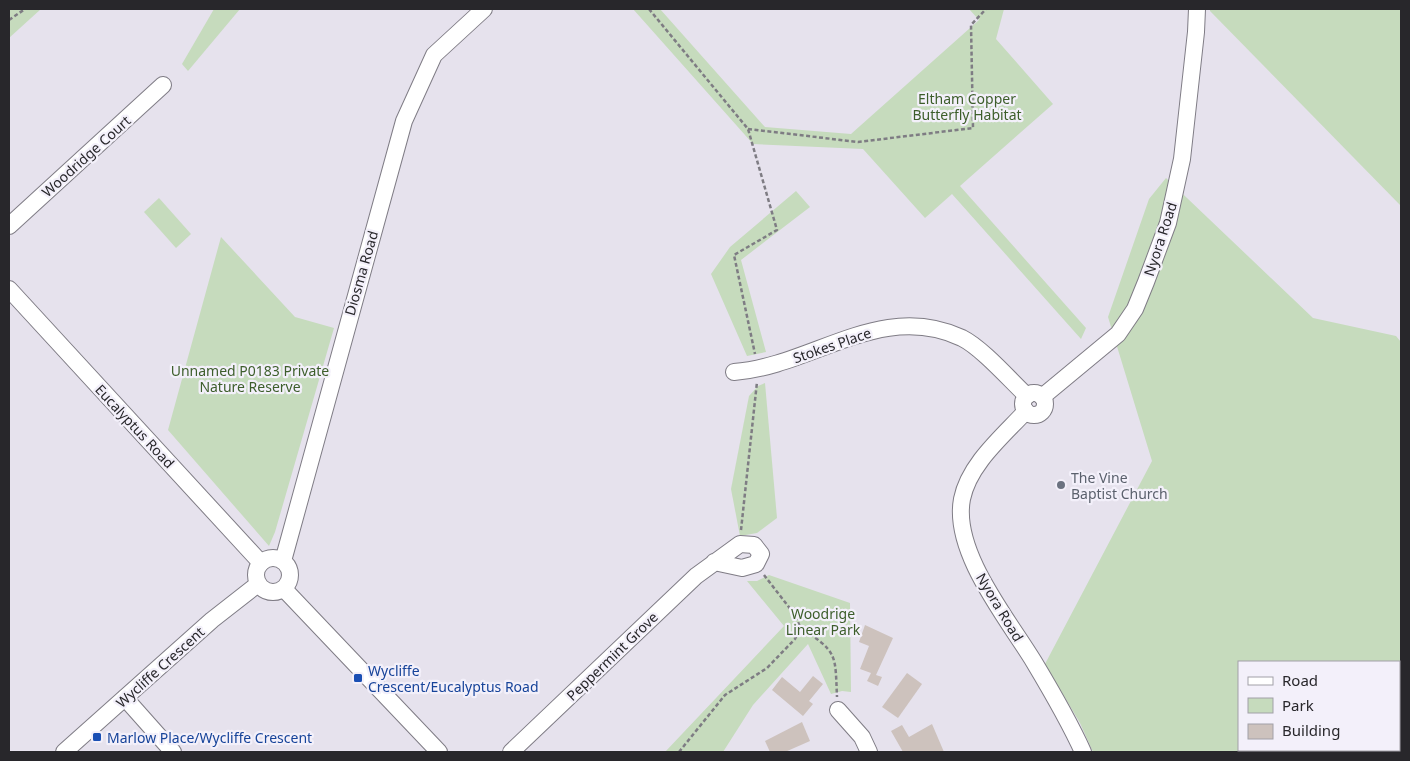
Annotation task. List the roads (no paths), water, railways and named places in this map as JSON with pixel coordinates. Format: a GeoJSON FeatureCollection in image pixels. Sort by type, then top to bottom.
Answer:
{"type":"FeatureCollection","features":[{"type":"Feature","properties":{"kind":"street","name":"Diosma Road"},"geometry":{"type":"LineString","coordinates":[[283,561],[404,121],[434,55],[484,9]]}},
{"type":"Feature","properties":{"kind":"street","name":"Nyora Road"},"geometry":{"type":"LineString","coordinates":[[1083,752],[1070,723],[981,577],[964,534],[961,516],[962,499],[968,481],[984,457],[1032,401],[1118,334],[1135,309],[1168,223],[1182,160],[1197,9]]}},
{"type":"Feature","properties":{"kind":"street","name":"Woodridge Court"},"geometry":{"type":"LineString","coordinates":[[9,226],[163,85]]}},
{"type":"Feature","properties":{"kind":"street","name":"Eucalyptus Road"},"geometry":{"type":"LineString","coordinates":[[9,289],[261,563]]}},
{"type":"Feature","properties":{"kind":"street","name":"Stokes Place"},"geometry":{"type":"LineString","coordinates":[[734,372],[758,370],[868,331],[909,325],[935,329],[963,338],[1032,401]]}},
{"type":"Feature","properties":{"kind":"street","name":"Peppermint Grove"},"geometry":{"type":"LineString","coordinates":[[511,752],[696,576],[714,562],[740,544],[754,545],[762,554],[756,564],[742,568],[714,562]]}},
{"type":"Feature","properties":{"kind":"street"},"geometry":{"type":"LineString","coordinates":[[269,558],[283,561],[290,575],[284,589],[273,592],[262,588],[258,584],[256,573],[261,563],[269,558]]}},
{"type":"Feature","properties":{"kind":"street","name":"Wycliffe Crescent"},"geometry":{"type":"LineString","coordinates":[[64,752],[212,620],[258,584]]}},
{"type":"Feature","properties":{"kind":"street"},"geometry":{"type":"LineString","coordinates":[[284,589],[440,752]]}},
{"type":"Feature","properties":{"kind":"street"},"geometry":{"type":"LineString","coordinates":[[125,698],[173,752]]}},
{"type":"Feature","properties":{"kind":"street"},"geometry":{"type":"LineString","coordinates":[[838,710],[862,736],[869,752]]}},
{"type":"Feature","properties":{"kind":"place","name":"The Vine Baptist Church"},"geometry":{"type":"Point","coordinates":[1061,485]}},
{"type":"Feature","properties":{"kind":"place","name":"Wycliffe Crescent/Eucalyptus Road"},"geometry":{"type":"Point","coordinates":[358,678]}},
{"type":"Feature","properties":{"kind":"place","name":"Marlow Place/Wycliffe Crescent"},"geometry":{"type":"Point","coordinates":[97,737]}},
{"type":"Feature","properties":{"kind":"park label","name":"Eltham Copper Butterfly Habitat"},"geometry":{"type":"Point","coordinates":[967,106]}},
{"type":"Feature","properties":{"kind":"park label","name":"Unnamed P0183 Private Nature Reserve"},"geometry":{"type":"Point","coordinates":[250,378]}},
{"type":"Feature","properties":{"kind":"park label","name":"Woodrige Linear Park"},"geometry":{"type":"Point","coordinates":[823,622]}}]}
